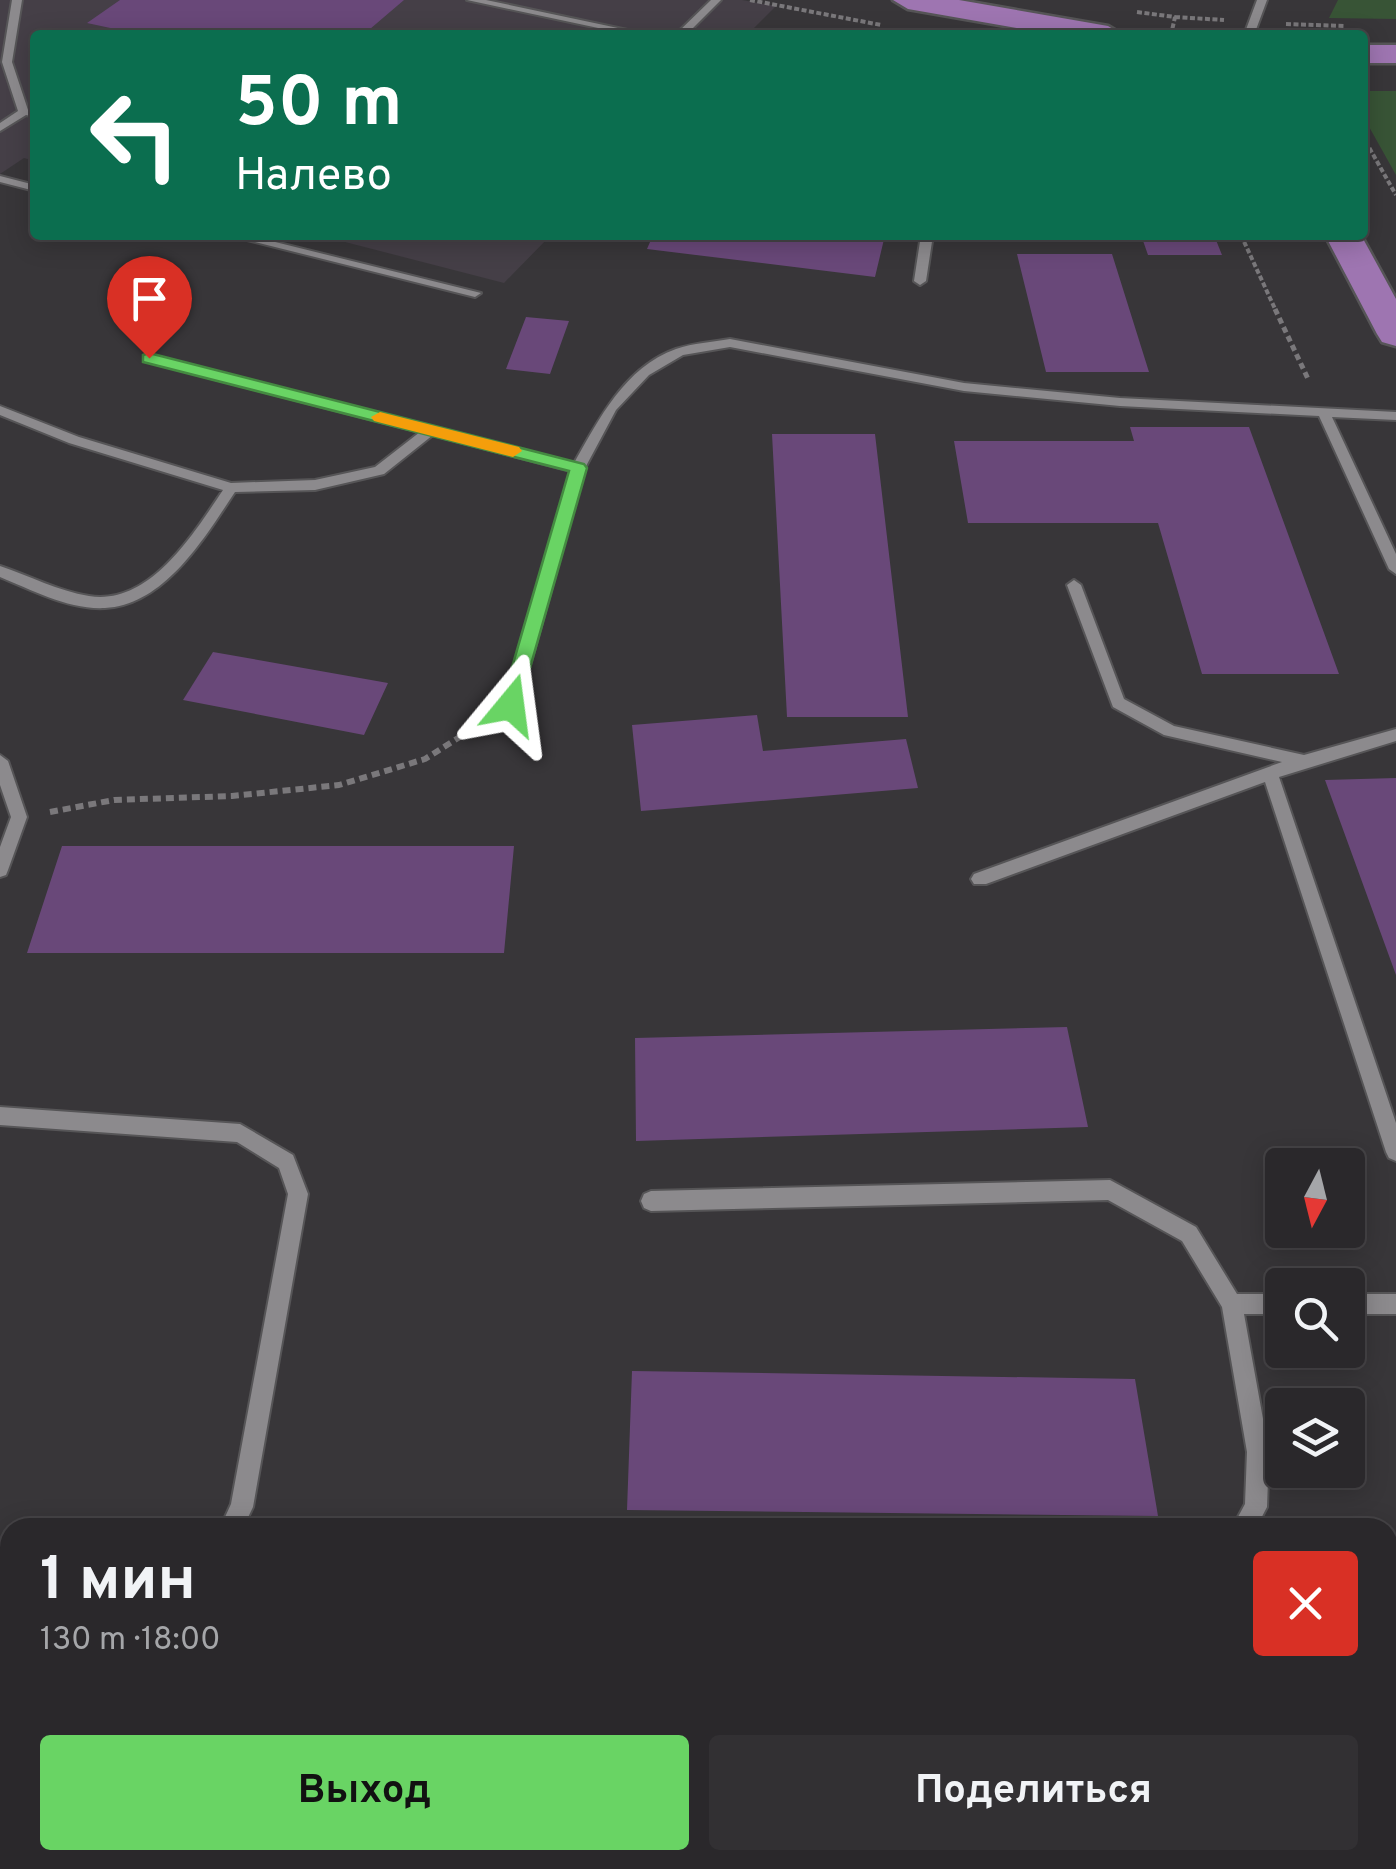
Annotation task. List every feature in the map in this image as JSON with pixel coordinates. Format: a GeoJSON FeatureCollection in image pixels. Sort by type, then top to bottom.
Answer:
{"type":"FeatureCollection","features":[{"type":"Feature","properties":{"kind":"main road"},"geometry":{"type":"LineString","coordinates":[[908,0],[1079,30]]}},
{"type":"Feature","properties":{"kind":"main road"},"geometry":{"type":"LineString","coordinates":[[1368,54],[1396,54]]}},
{"type":"Feature","properties":{"kind":"main road"},"geometry":{"type":"LineString","coordinates":[[1346,240],[1396,334]]}},
{"type":"Feature","properties":{"kind":"street"},"geometry":{"type":"LineString","coordinates":[[0,128],[30,113],[6,62],[17,0]]}},
{"type":"Feature","properties":{"kind":"street"},"geometry":{"type":"LineString","coordinates":[[472,0],[621,30]]}},
{"type":"Feature","properties":{"kind":"street"},"geometry":{"type":"LineString","coordinates":[[685,30],[716,0]]}},
{"type":"Feature","properties":{"kind":"street"},"geometry":{"type":"LineString","coordinates":[[1251,30],[1262,0]]}},
{"type":"Feature","properties":{"kind":"street"},"geometry":{"type":"LineString","coordinates":[[0,180],[30,187]]}},
{"type":"Feature","properties":{"kind":"street"},"geometry":{"type":"LineString","coordinates":[[254,240],[474,292]]}},
{"type":"Feature","properties":{"kind":"street"},"geometry":{"type":"LineString","coordinates":[[920,282],[926,240]]}},
{"type":"Feature","properties":{"kind":"street"},"geometry":{"type":"LineString","coordinates":[[511,705],[578,468],[611,408],[646,372],[679,352],[730,343],[964,387],[1120,402],[1396,416]]}},
{"type":"Feature","properties":{"kind":"street"},"geometry":{"type":"LineString","coordinates":[[149,358],[578,468]]}},
{"type":"Feature","properties":{"kind":"street"},"geometry":{"type":"LineString","coordinates":[[0,410],[74,440],[231,488],[315,485],[380,471],[431,430]]}},
{"type":"Feature","properties":{"kind":"street"},"geometry":{"type":"LineString","coordinates":[[1324,414],[1396,570]]}},
{"type":"Feature","properties":{"kind":"street"},"geometry":{"type":"LineString","coordinates":[[0,571],[59,594],[102,602],[123,601],[166,571],[200,536],[231,488]]}},
{"type":"Feature","properties":{"kind":"street"},"geometry":{"type":"LineString","coordinates":[[1074,585],[1118,703],[1170,731],[1304,761]]}},
{"type":"Feature","properties":{"kind":"street"},"geometry":{"type":"LineString","coordinates":[[980,879],[1304,761],[1396,735]]}},
{"type":"Feature","properties":{"kind":"street"},"geometry":{"type":"LineString","coordinates":[[0,761],[19,818],[0,870]]}},
{"type":"Feature","properties":{"kind":"street"},"geometry":{"type":"LineString","coordinates":[[1270,774],[1396,1152]]}},
{"type":"Feature","properties":{"kind":"street"},"geometry":{"type":"LineString","coordinates":[[0,1116],[240,1133],[286,1162],[298,1194],[242,1507],[236,1518]]}},
{"type":"Feature","properties":{"kind":"street"},"geometry":{"type":"LineString","coordinates":[[651,1202],[1110,1190],[1190,1234],[1232,1304],[1258,1452],[1256,1507],[1249,1518]]}},
{"type":"Feature","properties":{"kind":"street"},"geometry":{"type":"LineString","coordinates":[[1232,1304],[1265,1304]]}},
{"type":"Feature","properties":{"kind":"street"},"geometry":{"type":"LineString","coordinates":[[1365,1304],[1396,1304]]}},
{"type":"Feature","properties":{"kind":"path"},"geometry":{"type":"LineString","coordinates":[[750,0],[890,27]]}},
{"type":"Feature","properties":{"kind":"path"},"geometry":{"type":"LineString","coordinates":[[1318,25],[1319,30]]}},
{"type":"Feature","properties":{"kind":"path"},"geometry":{"type":"LineString","coordinates":[[1368,145],[1396,195]]}},
{"type":"Feature","properties":{"kind":"path"},"geometry":{"type":"LineString","coordinates":[[1243,240],[1324,414]]}},
{"type":"Feature","properties":{"kind":"path"},"geometry":{"type":"LineString","coordinates":[[19,818],[114,800],[232,796],[338,784],[426,759],[511,705]]}},
{"type":"Feature","properties":{"kind":"shaded area"},"geometry":{"type":"Polygon","coordinates":[[[0,0],[742,0],[776,6],[752,30],[30,30],[30,160],[24,158],[0,174],[0,0]]]}},
{"type":"Feature","properties":{"kind":"shaded area"},"geometry":{"type":"Polygon","coordinates":[[[337,240],[546,240],[504,283],[337,240]]]}},
{"type":"Feature","properties":{"kind":"green space"},"geometry":{"type":"Polygon","coordinates":[[[1338,0],[1396,0],[1396,19],[1329,18],[1338,0]]]}},
{"type":"Feature","properties":{"kind":"green space"},"geometry":{"type":"Polygon","coordinates":[[[1368,91],[1396,91],[1396,175],[1368,125],[1368,91]]]}},
{"type":"Feature","properties":{"kind":"building"},"geometry":{"type":"Polygon","coordinates":[[[120,0],[404,0],[369,30],[120,30],[87,23],[120,0]]]}},
{"type":"Feature","properties":{"kind":"building"},"geometry":{"type":"Polygon","coordinates":[[[651,240],[884,240],[875,277],[647,249],[651,240]]]}},
{"type":"Feature","properties":{"kind":"building"},"geometry":{"type":"Polygon","coordinates":[[[1143,240],[1216,240],[1222,255],[1148,255],[1143,240]]]}},
{"type":"Feature","properties":{"kind":"building"},"geometry":{"type":"Polygon","coordinates":[[[1017,254],[1112,254],[1149,372],[1046,372],[1017,254]]]}},
{"type":"Feature","properties":{"kind":"building"},"geometry":{"type":"Polygon","coordinates":[[[526,317],[569,321],[550,374],[506,369],[526,317]]]}},
{"type":"Feature","properties":{"kind":"building"},"geometry":{"type":"Polygon","coordinates":[[[1130,427],[1249,427],[1339,674],[1202,674],[1158,523],[968,523],[954,441],[1134,441],[1130,427]]]}},
{"type":"Feature","properties":{"kind":"building"},"geometry":{"type":"Polygon","coordinates":[[[772,434],[875,434],[908,717],[787,717],[772,434]]]}},
{"type":"Feature","properties":{"kind":"building"},"geometry":{"type":"Polygon","coordinates":[[[213,652],[388,683],[364,735],[183,700],[213,652]]]}},
{"type":"Feature","properties":{"kind":"building"},"geometry":{"type":"Polygon","coordinates":[[[757,715],[763,751],[906,739],[918,788],[641,811],[632,725],[757,715]]]}},
{"type":"Feature","properties":{"kind":"building"},"geometry":{"type":"Polygon","coordinates":[[[1396,778],[1396,975],[1325,780],[1396,778]]]}},
{"type":"Feature","properties":{"kind":"building"},"geometry":{"type":"Polygon","coordinates":[[[62,846],[514,846],[504,953],[27,953],[62,846]]]}},
{"type":"Feature","properties":{"kind":"building"},"geometry":{"type":"Polygon","coordinates":[[[1067,1027],[1088,1127],[636,1141],[635,1038],[1067,1027]]]}},
{"type":"Feature","properties":{"kind":"building"},"geometry":{"type":"Polygon","coordinates":[[[632,1371],[1135,1379],[1158,1516],[627,1510],[632,1371]]]}},
{"type":"Feature","properties":{"kind":"slow traffic"},"geometry":{"type":"LineString","coordinates":[[380,417],[513,451]]}},
{"type":"Feature","properties":{"kind":"route"},"geometry":{"type":"LineString","coordinates":[[149,358],[578,468],[511,705]]}}]}
